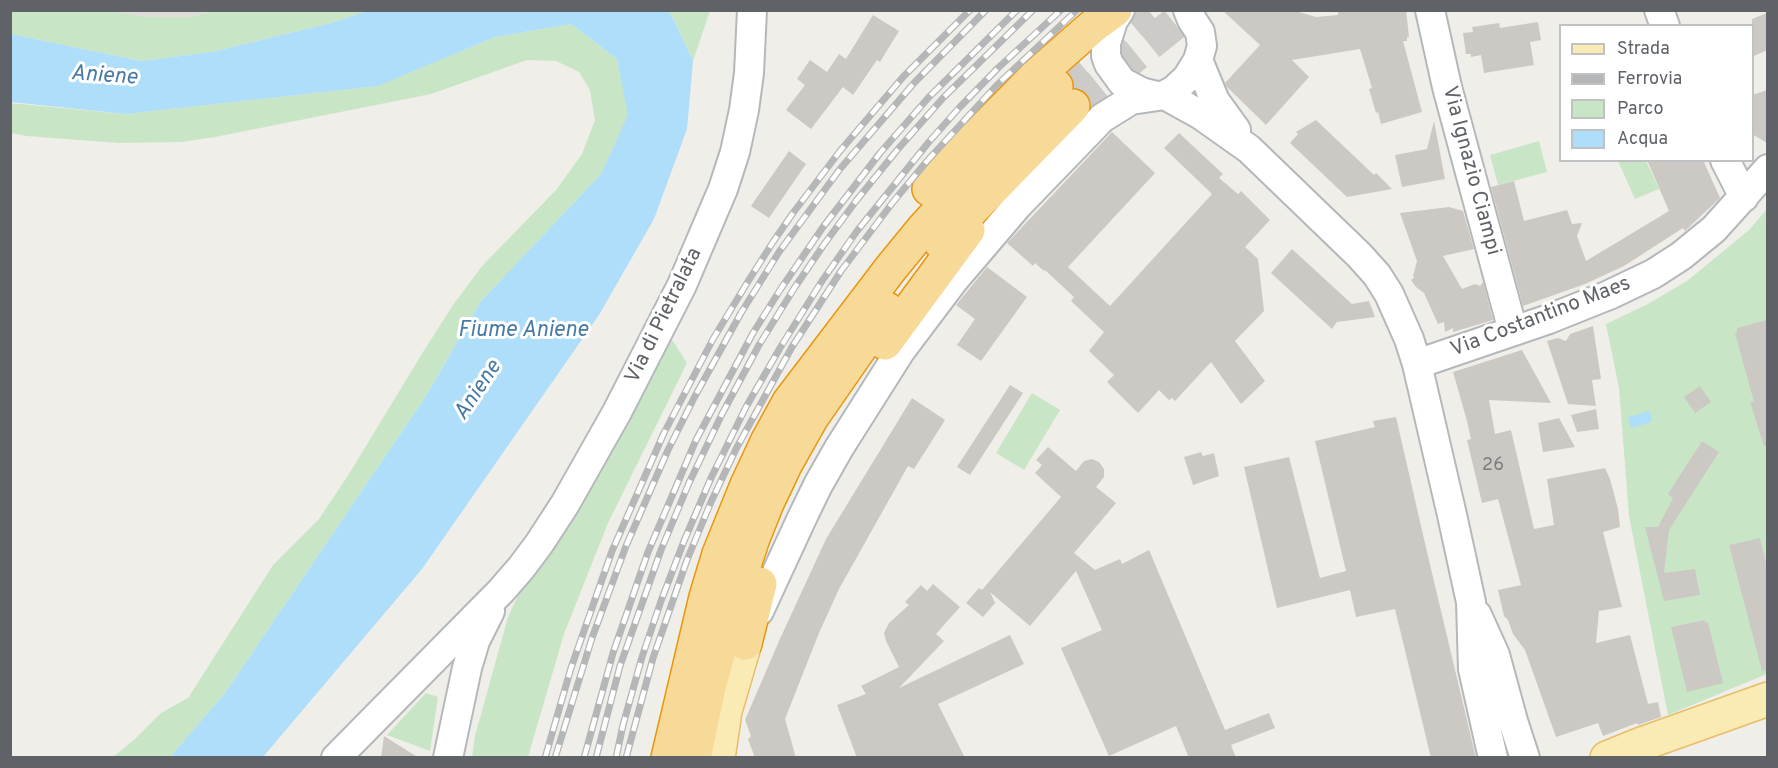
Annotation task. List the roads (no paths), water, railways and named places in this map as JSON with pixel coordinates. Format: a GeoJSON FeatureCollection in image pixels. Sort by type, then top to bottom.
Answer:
{"type":"FeatureCollection","features":[{"type":"Feature","properties":{"kind":"highway"},"geometry":{"type":"LineString","coordinates":[[656,751],[663,706],[706,597],[719,554],[738,505],[767,442],[789,402],[807,359],[858,279],[906,216],[963,150],[1035,77],[1093,26],[1115,10]]}},
{"type":"Feature","properties":{"kind":"highway"},"geometry":{"type":"LineString","coordinates":[[745,643],[776,531],[798,481],[826,429],[867,367],[1025,154],[1065,96],[1011,132],[923,229],[789,402]]}},
{"type":"Feature","properties":{"kind":"highway"},"geometry":{"type":"LineString","coordinates":[[694,758],[709,687],[735,593],[759,522],[784,465],[824,397],[896,297],[957,225],[1025,154]]}},
{"type":"Feature","properties":{"kind":"main road"},"geometry":{"type":"LineString","coordinates":[[718,758],[725,711],[745,643]]}},
{"type":"Feature","properties":{"kind":"main road"},"geometry":{"type":"LineString","coordinates":[[1607,758],[1767,699]]}},
{"type":"Feature","properties":{"kind":"street","name":"Via di Pietralata"},"geometry":{"type":"LineString","coordinates":[[501,591],[539,544],[581,477],[654,342],[705,234],[735,152],[749,73],[752,10]]}},
{"type":"Feature","properties":{"kind":"street"},"geometry":{"type":"LineString","coordinates":[[1120,10],[1113,21],[1106,43],[1106,56],[1122,82],[1141,92],[1201,115],[1249,149],[1377,275],[1401,318],[1417,364],[1471,602],[1473,669],[1493,758]]}},
{"type":"Feature","properties":{"kind":"street","name":"Via Ignazio Ciampi"},"geometry":{"type":"LineString","coordinates":[[1430,10],[1447,87],[1513,331]]}},
{"type":"Feature","properties":{"kind":"street"},"geometry":{"type":"LineString","coordinates":[[745,643],[818,485],[870,397],[926,316],[983,244],[1102,118],[1131,100],[1155,97],[1181,85],[1198,60],[1202,46],[1200,18]]}},
{"type":"Feature","properties":{"kind":"street"},"geometry":{"type":"LineString","coordinates":[[1198,60],[1215,101],[1249,149]]}},
{"type":"Feature","properties":{"kind":"street"},"geometry":{"type":"LineString","coordinates":[[1726,162],[1743,197]]}},
{"type":"Feature","properties":{"kind":"street","name":"Via Costantino Maes"},"geometry":{"type":"LineString","coordinates":[[1417,364],[1586,305],[1667,266],[1714,229],[1767,170]]}},
{"type":"Feature","properties":{"kind":"street"},"geometry":{"type":"LineString","coordinates":[[336,758],[501,591]]}},
{"type":"Feature","properties":{"kind":"street"},"geometry":{"type":"LineString","coordinates":[[448,758],[467,668],[475,642],[501,591]]}},
{"type":"Feature","properties":{"kind":"street"},"geometry":{"type":"LineString","coordinates":[[1471,602],[1495,655],[1525,758]]}},
{"type":"Feature","properties":{"kind":"street"},"geometry":{"type":"LineString","coordinates":[[423,669],[441,664],[450,665],[457,672],[462,693]]}},
{"type":"Feature","properties":{"kind":"street"},"geometry":{"type":"LineString","coordinates":[[1485,726],[1499,728],[1513,721]]}},
{"type":"Feature","properties":{"kind":"water","name":"Fiume Aniene"},"geometry":{"type":"Polygon","coordinates":[[[367,11],[667,11],[672,16],[693,61],[687,129],[654,219],[599,315],[422,569],[263,757],[170,757],[225,693],[426,396],[481,301],[601,174],[628,115],[617,59],[571,24],[495,37],[378,86],[125,114],[11,102],[11,34],[141,61],[212,52],[335,22],[367,11]]]}},
{"type":"Feature","properties":{"kind":"water"},"geometry":{"type":"Polygon","coordinates":[[[1650,411],[1652,422],[1631,428],[1628,417],[1650,411]]]}},
{"type":"Feature","properties":{"kind":"tunnel"},"geometry":{"type":"LineString","coordinates":[[1056,86],[1148,10]]}},
{"type":"Feature","properties":{"kind":"tunnel"},"geometry":{"type":"LineString","coordinates":[[1073,106],[1191,10]]}},
{"type":"Feature","properties":{"kind":"railway"},"geometry":{"type":"LineString","coordinates":[[545,758],[571,668],[612,551],[664,433],[713,339],[773,242],[840,151],[903,77],[970,10]]}},
{"type":"Feature","properties":{"kind":"railway"},"geometry":{"type":"LineString","coordinates":[[555,758],[592,638],[626,546],[668,450],[741,313],[779,252],[840,169],[914,83],[986,10]]}},
{"type":"Feature","properties":{"kind":"railway"},"geometry":{"type":"LineString","coordinates":[[584,758],[613,653],[648,552],[696,440],[753,333],[823,227],[880,153],[929,97],[1017,10]]}},
{"type":"Feature","properties":{"kind":"railway"},"geometry":{"type":"LineString","coordinates":[[596,758],[620,666],[661,550],[689,483],[759,345],[825,243],[898,149],[943,98],[1033,10]]}},
{"type":"Feature","properties":{"kind":"railway"},"geometry":{"type":"LineString","coordinates":[[616,758],[642,657],[684,541],[711,478],[746,407],[780,348],[857,231],[928,143],[998,68],[1061,10]]}},
{"type":"Feature","properties":{"kind":"railway"},"geometry":{"type":"LineString","coordinates":[[626,758],[653,658],[687,560],[736,449],[792,347],[841,271],[927,161],[997,85],[1077,10]]}},
{"type":"Feature","properties":{"kind":"water label","name":"Aniene"},"geometry":{"type":"Point","coordinates":[104,77]}},
{"type":"Feature","properties":{"kind":"water label","name":"Aniene"},"geometry":{"type":"Point","coordinates":[479,391]}}]}
